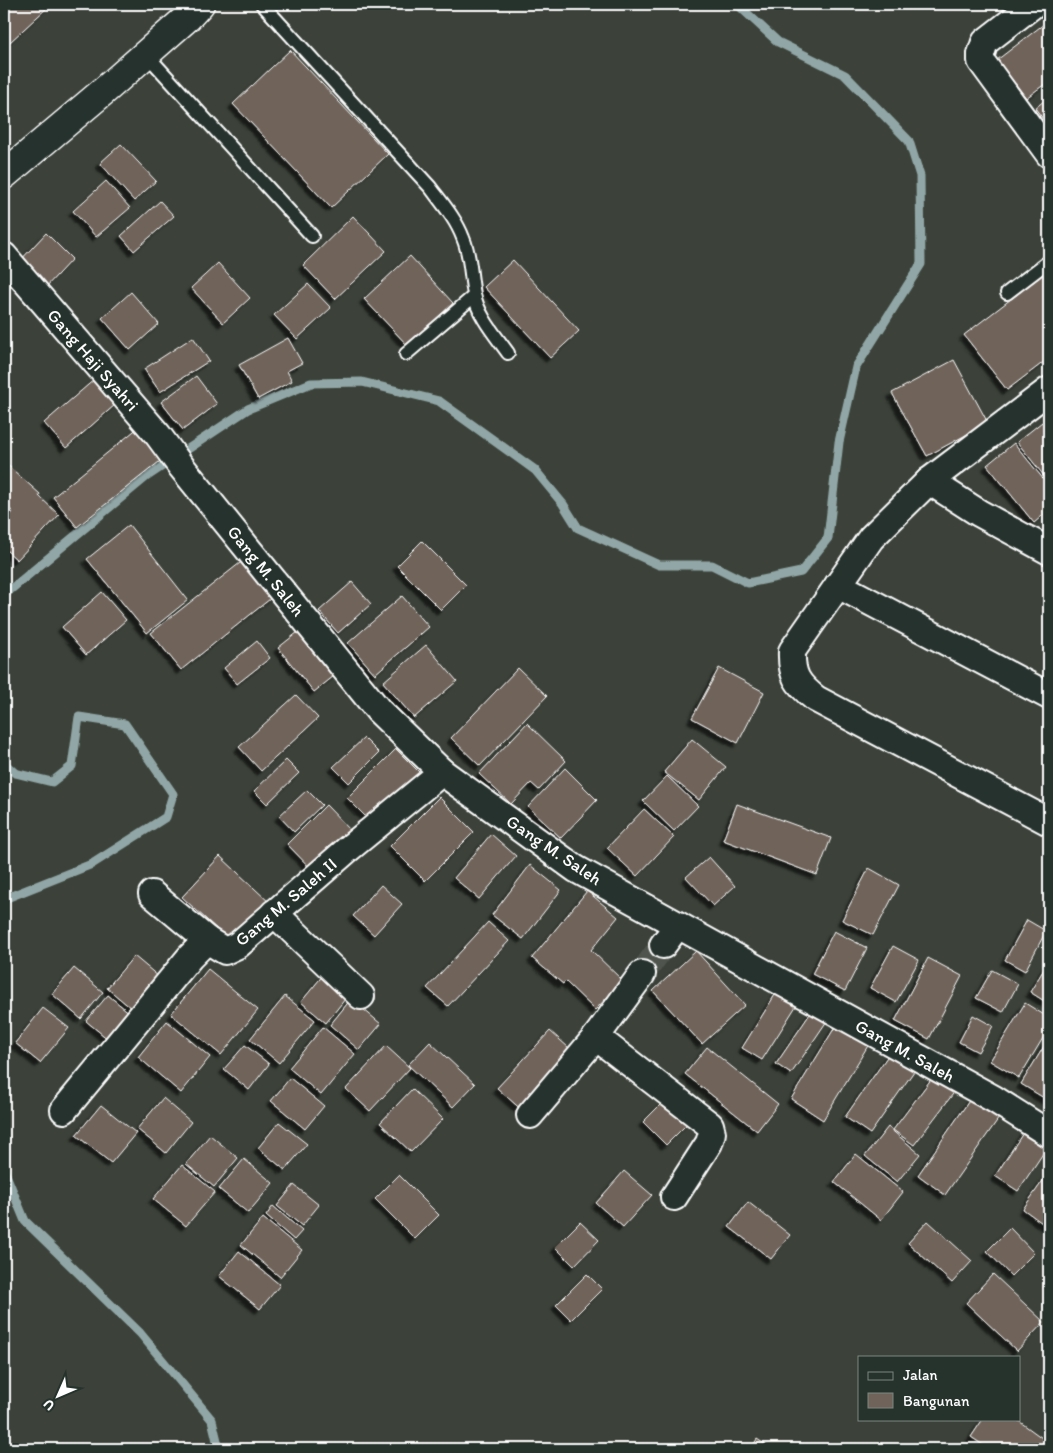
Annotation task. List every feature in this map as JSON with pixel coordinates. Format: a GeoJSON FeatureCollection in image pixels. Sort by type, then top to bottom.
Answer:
{"type":"FeatureCollection","features":[{"type":"Feature","properties":{"kind":"street"},"geometry":{"type":"LineString","coordinates":[[4,175],[146,54],[200,4]]}},
{"type":"Feature","properties":{"kind":"street"},"geometry":{"type":"LineString","coordinates":[[1034,4],[985,42],[981,61],[1049,154]]}},
{"type":"Feature","properties":{"kind":"street","name":"Gang Haji Syahri"},"geometry":{"type":"LineString","coordinates":[[4,256],[158,435],[180,465]]}},
{"type":"Feature","properties":{"kind":"street"},"geometry":{"type":"LineString","coordinates":[[1049,390],[928,481],[871,538],[792,651],[792,666],[796,678],[805,690],[816,699],[1049,822]]}},
{"type":"Feature","properties":{"kind":"street","name":"Gang M. Saleh"},"geometry":{"type":"LineString","coordinates":[[180,465],[379,710],[442,772],[576,869],[883,1040],[994,1099],[1049,1134]]}},
{"type":"Feature","properties":{"kind":"street"},"geometry":{"type":"LineString","coordinates":[[928,481],[979,513],[1049,550]]}},
{"type":"Feature","properties":{"kind":"street"},"geometry":{"type":"LineString","coordinates":[[838,585],[1049,696]]}},
{"type":"Feature","properties":{"kind":"street","name":"Gang M. Saleh II"},"geometry":{"type":"LineString","coordinates":[[64,1110],[190,956],[207,940],[225,951],[238,945],[347,850],[442,772]]}},
{"type":"Feature","properties":{"kind":"street"},"geometry":{"type":"LineString","coordinates":[[152,894],[207,940]]}},
{"type":"Feature","properties":{"kind":"street"},"geometry":{"type":"LineString","coordinates":[[274,913],[361,996]]}},
{"type":"Feature","properties":{"kind":"street"},"geometry":{"type":"LineString","coordinates":[[663,945],[678,925]]}},
{"type":"Feature","properties":{"kind":"street"},"geometry":{"type":"LineString","coordinates":[[530,1114],[596,1037],[642,974]]}},
{"type":"Feature","properties":{"kind":"street"},"geometry":{"type":"LineString","coordinates":[[596,1037],[710,1125],[712,1133],[709,1143],[674,1197]]}},
{"type":"Feature","properties":{"kind":"lane"},"geometry":{"type":"LineString","coordinates":[[262,4],[430,186],[449,212],[463,238],[471,266],[474,296],[487,323],[508,353]]}},
{"type":"Feature","properties":{"kind":"lane"},"geometry":{"type":"LineString","coordinates":[[146,54],[312,236]]}},
{"type":"Feature","properties":{"kind":"lane"},"geometry":{"type":"LineString","coordinates":[[1007,293],[1049,261]]}},
{"type":"Feature","properties":{"kind":"lane"},"geometry":{"type":"LineString","coordinates":[[406,354],[474,296]]}},
{"type":"Feature","properties":{"kind":"building"},"geometry":{"type":"Polygon","coordinates":[[[4,4],[47,4],[49,6],[10,42],[4,36],[4,4]]]}},
{"type":"Feature","properties":{"kind":"building"},"geometry":{"type":"Polygon","coordinates":[[[1044,24],[1049,31],[1049,81],[1026,98],[997,60],[1044,24]]]}},
{"type":"Feature","properties":{"kind":"building"},"geometry":{"type":"Polygon","coordinates":[[[290,50],[388,154],[331,208],[233,104],[290,50]]]}},
{"type":"Feature","properties":{"kind":"building"},"geometry":{"type":"Polygon","coordinates":[[[1049,97],[1049,127],[1035,108],[1049,97]]]}},
{"type":"Feature","properties":{"kind":"building"},"geometry":{"type":"Polygon","coordinates":[[[121,144],[156,181],[134,201],[100,163],[121,144]]]}},
{"type":"Feature","properties":{"kind":"building"},"geometry":{"type":"Polygon","coordinates":[[[106,181],[130,208],[96,237],[73,211],[106,181]]]}},
{"type":"Feature","properties":{"kind":"building"},"geometry":{"type":"Polygon","coordinates":[[[160,201],[174,216],[134,251],[121,236],[160,201]]]}},
{"type":"Feature","properties":{"kind":"building"},"geometry":{"type":"Polygon","coordinates":[[[353,216],[386,251],[335,299],[303,265],[353,216]]]}},
{"type":"Feature","properties":{"kind":"building"},"geometry":{"type":"Polygon","coordinates":[[[46,233],[72,259],[45,288],[18,263],[46,233]]]}},
{"type":"Feature","properties":{"kind":"building"},"geometry":{"type":"Polygon","coordinates":[[[410,256],[453,303],[408,346],[364,299],[410,256]]]}},
{"type":"Feature","properties":{"kind":"building"},"geometry":{"type":"Polygon","coordinates":[[[513,260],[579,331],[550,358],[484,287],[513,260]]]}},
{"type":"Feature","properties":{"kind":"building"},"geometry":{"type":"Polygon","coordinates":[[[218,263],[250,298],[223,323],[191,288],[218,263]]]}},
{"type":"Feature","properties":{"kind":"building"},"geometry":{"type":"Polygon","coordinates":[[[1049,270],[1049,358],[1007,390],[964,335],[1049,270]]]}},
{"type":"Feature","properties":{"kind":"building"},"geometry":{"type":"Polygon","coordinates":[[[308,284],[331,308],[297,339],[274,315],[308,284]]]}},
{"type":"Feature","properties":{"kind":"building"},"geometry":{"type":"Polygon","coordinates":[[[131,292],[159,324],[130,350],[102,318],[131,292]]]}},
{"type":"Feature","properties":{"kind":"building"},"geometry":{"type":"Polygon","coordinates":[[[193,337],[209,361],[160,392],[144,369],[193,337]]]}},
{"type":"Feature","properties":{"kind":"building"},"geometry":{"type":"Polygon","coordinates":[[[288,338],[302,363],[287,371],[292,381],[258,399],[239,365],[288,338]]]}},
{"type":"Feature","properties":{"kind":"building"},"geometry":{"type":"Polygon","coordinates":[[[954,360],[988,423],[927,456],[892,393],[954,360]]]}},
{"type":"Feature","properties":{"kind":"building"},"geometry":{"type":"Polygon","coordinates":[[[103,372],[124,397],[66,448],[44,423],[103,372]]]}},
{"type":"Feature","properties":{"kind":"building"},"geometry":{"type":"Polygon","coordinates":[[[196,376],[217,404],[183,430],[161,402],[196,376]]]}},
{"type":"Feature","properties":{"kind":"building"},"geometry":{"type":"Polygon","coordinates":[[[1042,422],[1049,431],[1049,482],[1017,442],[1042,422]]]}},
{"type":"Feature","properties":{"kind":"building"},"geometry":{"type":"Polygon","coordinates":[[[139,427],[164,458],[77,527],[53,497],[139,427]]]}},
{"type":"Feature","properties":{"kind":"building"},"geometry":{"type":"Polygon","coordinates":[[[1014,443],[1049,486],[1049,510],[1034,523],[987,465],[1014,443]]]}},
{"type":"Feature","properties":{"kind":"building"},"geometry":{"type":"Polygon","coordinates":[[[4,462],[40,494],[39,496],[59,515],[17,560],[4,548],[4,522],[13,512],[4,504],[4,462]]]}},
{"type":"Feature","properties":{"kind":"building"},"geometry":{"type":"Polygon","coordinates":[[[129,525],[188,600],[147,633],[87,559],[129,525]]]}},
{"type":"Feature","properties":{"kind":"building"},"geometry":{"type":"Polygon","coordinates":[[[422,541],[466,585],[441,610],[397,566],[422,541]]]}},
{"type":"Feature","properties":{"kind":"building"},"geometry":{"type":"Polygon","coordinates":[[[245,559],[275,595],[181,670],[151,633],[245,559]]]}},
{"type":"Feature","properties":{"kind":"building"},"geometry":{"type":"Polygon","coordinates":[[[352,582],[371,604],[338,633],[319,611],[352,582]]]}},
{"type":"Feature","properties":{"kind":"building"},"geometry":{"type":"Polygon","coordinates":[[[102,592],[126,620],[86,655],[62,627],[102,592]]]}},
{"type":"Feature","properties":{"kind":"building"},"geometry":{"type":"Polygon","coordinates":[[[402,596],[429,627],[375,674],[348,643],[402,596]]]}},
{"type":"Feature","properties":{"kind":"building"},"geometry":{"type":"Polygon","coordinates":[[[303,628],[339,672],[314,692],[278,648],[303,628]]]}},
{"type":"Feature","properties":{"kind":"building"},"geometry":{"type":"Polygon","coordinates":[[[257,641],[270,658],[237,684],[224,668],[257,641]]]}},
{"type":"Feature","properties":{"kind":"building"},"geometry":{"type":"Polygon","coordinates":[[[426,645],[457,681],[414,718],[383,682],[426,645]]]}},
{"type":"Feature","properties":{"kind":"building"},"geometry":{"type":"Polygon","coordinates":[[[518,668],[547,696],[480,766],[451,738],[518,668]]]}},
{"type":"Feature","properties":{"kind":"building"},"geometry":{"type":"Polygon","coordinates":[[[719,668],[764,692],[738,743],[692,718],[719,668]]]}},
{"type":"Feature","properties":{"kind":"building"},"geometry":{"type":"Polygon","coordinates":[[[296,695],[318,718],[261,771],[239,747],[296,695]]]}},
{"type":"Feature","properties":{"kind":"building"},"geometry":{"type":"Polygon","coordinates":[[[527,723],[566,761],[539,790],[531,783],[511,804],[479,774],[527,723]]]}},
{"type":"Feature","properties":{"kind":"building"},"geometry":{"type":"Polygon","coordinates":[[[364,738],[379,753],[349,783],[333,767],[364,738]]]}},
{"type":"Feature","properties":{"kind":"building"},"geometry":{"type":"Polygon","coordinates":[[[692,739],[726,767],[699,800],[664,772],[692,739]]]}},
{"type":"Feature","properties":{"kind":"building"},"geometry":{"type":"Polygon","coordinates":[[[396,749],[421,774],[372,823],[347,798],[396,749]]]}},
{"type":"Feature","properties":{"kind":"building"},"geometry":{"type":"Polygon","coordinates":[[[286,760],[299,773],[267,804],[254,791],[286,760]]]}},
{"type":"Feature","properties":{"kind":"building"},"geometry":{"type":"Polygon","coordinates":[[[565,768],[597,800],[561,838],[528,807],[565,768]]]}},
{"type":"Feature","properties":{"kind":"building"},"geometry":{"type":"Polygon","coordinates":[[[667,776],[698,806],[674,831],[643,801],[667,776]]]}},
{"type":"Feature","properties":{"kind":"building"},"geometry":{"type":"Polygon","coordinates":[[[307,790],[322,805],[294,832],[279,816],[307,790]]]}},
{"type":"Feature","properties":{"kind":"building"},"geometry":{"type":"Polygon","coordinates":[[[439,797],[474,832],[425,881],[390,846],[439,797]]]}},
{"type":"Feature","properties":{"kind":"building"},"geometry":{"type":"Polygon","coordinates":[[[737,804],[831,838],[817,875],[723,840],[737,804]]]}},
{"type":"Feature","properties":{"kind":"building"},"geometry":{"type":"Polygon","coordinates":[[[326,805],[353,833],[314,872],[287,844],[326,805]]]}},
{"type":"Feature","properties":{"kind":"building"},"geometry":{"type":"Polygon","coordinates":[[[644,809],[674,837],[637,876],[607,848],[644,809]]]}},
{"type":"Feature","properties":{"kind":"building"},"geometry":{"type":"Polygon","coordinates":[[[491,834],[516,856],[479,899],[454,878],[491,834]]]}},
{"type":"Feature","properties":{"kind":"building"},"geometry":{"type":"Polygon","coordinates":[[[220,856],[271,904],[233,944],[182,897],[220,856]]]}},
{"type":"Feature","properties":{"kind":"building"},"geometry":{"type":"Polygon","coordinates":[[[709,857],[735,886],[713,906],[686,877],[709,857]]]}},
{"type":"Feature","properties":{"kind":"building"},"geometry":{"type":"Polygon","coordinates":[[[530,865],[561,890],[523,939],[492,915],[530,865]]]}},
{"type":"Feature","properties":{"kind":"building"},"geometry":{"type":"Polygon","coordinates":[[[869,868],[899,885],[873,935],[842,920],[869,868]]]}},
{"type":"Feature","properties":{"kind":"building"},"geometry":{"type":"Polygon","coordinates":[[[381,885],[402,904],[374,935],[353,916],[381,885]]]}},
{"type":"Feature","properties":{"kind":"building"},"geometry":{"type":"Polygon","coordinates":[[[587,891],[618,917],[591,950],[623,981],[595,1010],[565,981],[563,984],[532,958],[587,891]]]}},
{"type":"Feature","properties":{"kind":"building"},"geometry":{"type":"Polygon","coordinates":[[[1027,920],[1046,931],[1025,971],[1005,960],[1027,920]]]}},
{"type":"Feature","properties":{"kind":"building"},"geometry":{"type":"Polygon","coordinates":[[[488,922],[509,941],[448,1006],[427,988],[488,922]]]}},
{"type":"Feature","properties":{"kind":"building"},"geometry":{"type":"Polygon","coordinates":[[[834,931],[867,948],[845,991],[812,974],[834,931]]]}},
{"type":"Feature","properties":{"kind":"building"},"geometry":{"type":"Polygon","coordinates":[[[893,946],[919,960],[896,1002],[870,988],[893,946]]]}},
{"type":"Feature","properties":{"kind":"building"},"geometry":{"type":"Polygon","coordinates":[[[696,951],[745,1005],[702,1044],[653,991],[696,951]]]}},
{"type":"Feature","properties":{"kind":"building"},"geometry":{"type":"Polygon","coordinates":[[[134,956],[165,982],[138,1014],[107,988],[134,956]]]}},
{"type":"Feature","properties":{"kind":"building"},"geometry":{"type":"Polygon","coordinates":[[[928,958],[962,976],[929,1039],[895,1021],[928,958]]]}},
{"type":"Feature","properties":{"kind":"building"},"geometry":{"type":"Polygon","coordinates":[[[1049,961],[1049,1004],[1030,992],[1049,961]]]}},
{"type":"Feature","properties":{"kind":"building"},"geometry":{"type":"Polygon","coordinates":[[[74,968],[103,992],[81,1019],[52,994],[74,968]]]}},
{"type":"Feature","properties":{"kind":"building"},"geometry":{"type":"Polygon","coordinates":[[[208,969],[258,1010],[221,1055],[171,1014],[208,969]]]}},
{"type":"Feature","properties":{"kind":"building"},"geometry":{"type":"Polygon","coordinates":[[[992,970],[1018,984],[1003,1012],[976,998],[992,970]]]}},
{"type":"Feature","properties":{"kind":"building"},"geometry":{"type":"Polygon","coordinates":[[[324,974],[349,994],[326,1023],[301,1002],[324,974]]]}},
{"type":"Feature","properties":{"kind":"building"},"geometry":{"type":"Polygon","coordinates":[[[778,990],[798,1003],[762,1060],[742,1048],[778,990]]]}},
{"type":"Feature","properties":{"kind":"building"},"geometry":{"type":"Polygon","coordinates":[[[108,995],[137,1019],[115,1045],[86,1021],[108,995]]]}},
{"type":"Feature","properties":{"kind":"building"},"geometry":{"type":"Polygon","coordinates":[[[285,996],[315,1020],[279,1063],[250,1039],[285,996]]]}},
{"type":"Feature","properties":{"kind":"building"},"geometry":{"type":"Polygon","coordinates":[[[351,999],[381,1024],[359,1050],[330,1025],[351,999]]]}},
{"type":"Feature","properties":{"kind":"building"},"geometry":{"type":"Polygon","coordinates":[[[1025,1003],[1049,1018],[1049,1028],[1019,1078],[990,1061],[1025,1003]]]}},
{"type":"Feature","properties":{"kind":"building"},"geometry":{"type":"Polygon","coordinates":[[[816,1005],[831,1015],[791,1074],[776,1064],[816,1005]]]}},
{"type":"Feature","properties":{"kind":"building"},"geometry":{"type":"Polygon","coordinates":[[[43,1008],[69,1028],[40,1063],[15,1043],[43,1008]]]}},
{"type":"Feature","properties":{"kind":"building"},"geometry":{"type":"Polygon","coordinates":[[[973,1015],[993,1026],[978,1052],[959,1042],[973,1015]]]}},
{"type":"Feature","properties":{"kind":"building"},"geometry":{"type":"Polygon","coordinates":[[[840,1019],[872,1039],[823,1120],[791,1099],[840,1019]]]}},
{"type":"Feature","properties":{"kind":"building"},"geometry":{"type":"Polygon","coordinates":[[[167,1021],[210,1057],[181,1093],[138,1057],[167,1021]]]}},
{"type":"Feature","properties":{"kind":"building"},"geometry":{"type":"Polygon","coordinates":[[[323,1027],[355,1054],[321,1095],[289,1068],[323,1027]]]}},
{"type":"Feature","properties":{"kind":"building"},"geometry":{"type":"Polygon","coordinates":[[[550,1031],[578,1056],[525,1113],[497,1088],[550,1031]]]}},
{"type":"Feature","properties":{"kind":"building"},"geometry":{"type":"Polygon","coordinates":[[[1049,1038],[1049,1101],[1021,1084],[1049,1038]]]}},
{"type":"Feature","properties":{"kind":"building"},"geometry":{"type":"Polygon","coordinates":[[[430,1042],[475,1084],[453,1107],[408,1065],[430,1042]]]}},
{"type":"Feature","properties":{"kind":"building"},"geometry":{"type":"Polygon","coordinates":[[[245,1045],[269,1064],[249,1090],[224,1069],[245,1045]]]}},
{"type":"Feature","properties":{"kind":"building"},"geometry":{"type":"Polygon","coordinates":[[[386,1046],[410,1068],[370,1111],[346,1089],[386,1046]]]}},
{"type":"Feature","properties":{"kind":"building"},"geometry":{"type":"Polygon","coordinates":[[[707,1047],[778,1104],[757,1131],[685,1074],[707,1047]]]}},
{"type":"Feature","properties":{"kind":"building"},"geometry":{"type":"Polygon","coordinates":[[[894,1047],[919,1064],[870,1134],[845,1117],[894,1047]]]}},
{"type":"Feature","properties":{"kind":"building"},"geometry":{"type":"Polygon","coordinates":[[[935,1074],[956,1090],[914,1145],[893,1130],[935,1074]]]}},
{"type":"Feature","properties":{"kind":"building"},"geometry":{"type":"Polygon","coordinates":[[[290,1078],[324,1106],[305,1129],[271,1101],[290,1078]]]}},
{"type":"Feature","properties":{"kind":"building"},"geometry":{"type":"Polygon","coordinates":[[[412,1089],[443,1119],[411,1152],[380,1123],[412,1089]]]}},
{"type":"Feature","properties":{"kind":"building"},"geometry":{"type":"Polygon","coordinates":[[[973,1095],[1001,1115],[945,1195],[918,1175],[973,1095]]]}},
{"type":"Feature","properties":{"kind":"building"},"geometry":{"type":"Polygon","coordinates":[[[163,1098],[191,1122],[166,1153],[137,1129],[163,1098]]]}},
{"type":"Feature","properties":{"kind":"building"},"geometry":{"type":"Polygon","coordinates":[[[667,1098],[690,1121],[666,1145],[643,1122],[667,1098]]]}},
{"type":"Feature","properties":{"kind":"building"},"geometry":{"type":"Polygon","coordinates":[[[101,1105],[136,1133],[111,1163],[76,1135],[101,1105]]]}},
{"type":"Feature","properties":{"kind":"building"},"geometry":{"type":"Polygon","coordinates":[[[279,1122],[307,1144],[285,1170],[258,1148],[279,1122]]]}},
{"type":"Feature","properties":{"kind":"building"},"geometry":{"type":"Polygon","coordinates":[[[888,1127],[920,1154],[897,1182],[865,1156],[888,1127]]]}},
{"type":"Feature","properties":{"kind":"building"},"geometry":{"type":"Polygon","coordinates":[[[1025,1130],[1048,1146],[1018,1191],[995,1176],[1025,1130]]]}},
{"type":"Feature","properties":{"kind":"building"},"geometry":{"type":"Polygon","coordinates":[[[210,1135],[238,1158],[214,1187],[186,1164],[210,1135]]]}},
{"type":"Feature","properties":{"kind":"building"},"geometry":{"type":"Polygon","coordinates":[[[856,1154],[903,1192],[881,1220],[834,1182],[856,1154]]]}},
{"type":"Feature","properties":{"kind":"building"},"geometry":{"type":"Polygon","coordinates":[[[244,1159],[273,1183],[248,1213],[219,1189],[244,1159]]]}},
{"type":"Feature","properties":{"kind":"building"},"geometry":{"type":"Polygon","coordinates":[[[182,1165],[215,1192],[186,1226],[153,1199],[182,1165]]]}},
{"type":"Feature","properties":{"kind":"building"},"geometry":{"type":"Polygon","coordinates":[[[624,1171],[652,1195],[623,1227],[596,1203],[624,1171]]]}},
{"type":"Feature","properties":{"kind":"building"},"geometry":{"type":"Polygon","coordinates":[[[1049,1172],[1049,1228],[1023,1209],[1049,1172]]]}},
{"type":"Feature","properties":{"kind":"building"},"geometry":{"type":"Polygon","coordinates":[[[399,1175],[439,1215],[415,1239],[375,1199],[399,1175]]]}},
{"type":"Feature","properties":{"kind":"building"},"geometry":{"type":"Polygon","coordinates":[[[294,1185],[319,1205],[302,1226],[277,1206],[294,1185]]]}},
{"type":"Feature","properties":{"kind":"building"},"geometry":{"type":"Polygon","coordinates":[[[748,1202],[790,1235],[771,1259],[729,1227],[748,1202]]]}},
{"type":"Feature","properties":{"kind":"building"},"geometry":{"type":"Polygon","coordinates":[[[273,1206],[302,1231],[294,1240],[266,1216],[273,1206]]]}},
{"type":"Feature","properties":{"kind":"building"},"geometry":{"type":"Polygon","coordinates":[[[263,1218],[302,1250],[280,1277],[241,1245],[263,1218]]]}},
{"type":"Feature","properties":{"kind":"building"},"geometry":{"type":"Polygon","coordinates":[[[928,1221],[972,1261],[952,1283],[908,1243],[928,1221]]]}},
{"type":"Feature","properties":{"kind":"building"},"geometry":{"type":"Polygon","coordinates":[[[580,1222],[599,1240],[574,1266],[555,1247],[580,1222]]]}},
{"type":"Feature","properties":{"kind":"building"},"geometry":{"type":"Polygon","coordinates":[[[1010,1228],[1034,1253],[1011,1276],[987,1251],[1010,1228]]]}},
{"type":"Feature","properties":{"kind":"building"},"geometry":{"type":"Polygon","coordinates":[[[239,1251],[280,1285],[260,1309],[219,1276],[239,1251]]]}},
{"type":"Feature","properties":{"kind":"building"},"geometry":{"type":"Polygon","coordinates":[[[587,1274],[602,1289],[571,1320],[556,1305],[587,1274]]]}},
{"type":"Feature","properties":{"kind":"building"},"geometry":{"type":"Polygon","coordinates":[[[993,1274],[1044,1322],[1017,1351],[966,1303],[993,1274]]]}},
{"type":"Feature","properties":{"kind":"building"},"geometry":{"type":"Polygon","coordinates":[[[982,1420],[1017,1420],[1049,1443],[1049,1449],[989,1449],[971,1437],[982,1420]]]}},
{"type":"Feature","properties":{"kind":"building"},"geometry":{"type":"Polygon","coordinates":[[[757,1439],[772,1449],[751,1449],[757,1439]]]}},
{"type":"Feature","properties":{"kind":"waterway"},"geometry":{"type":"LineString","coordinates":[[4,595],[146,477],[248,409],[311,383],[362,382],[439,401],[535,470],[563,504],[578,528],[659,565],[712,565],[748,583],[801,572],[828,538],[839,442],[856,367],[921,264],[920,176],[909,141],[845,75],[778,42],[737,4]]}},
{"type":"Feature","properties":{"kind":"waterway"},"geometry":{"type":"LineString","coordinates":[[4,763],[15,773],[52,782],[72,766],[79,717],[125,724],[173,794],[166,817],[92,864],[4,899]]}},
{"type":"Feature","properties":{"kind":"waterway"},"geometry":{"type":"LineString","coordinates":[[4,1170],[25,1221],[140,1333],[212,1420],[219,1449]]}},
{"type":"Feature","properties":{"kind":"tunnel"},"geometry":{"type":"LineString","coordinates":[[642,974],[663,945]]}}]}
